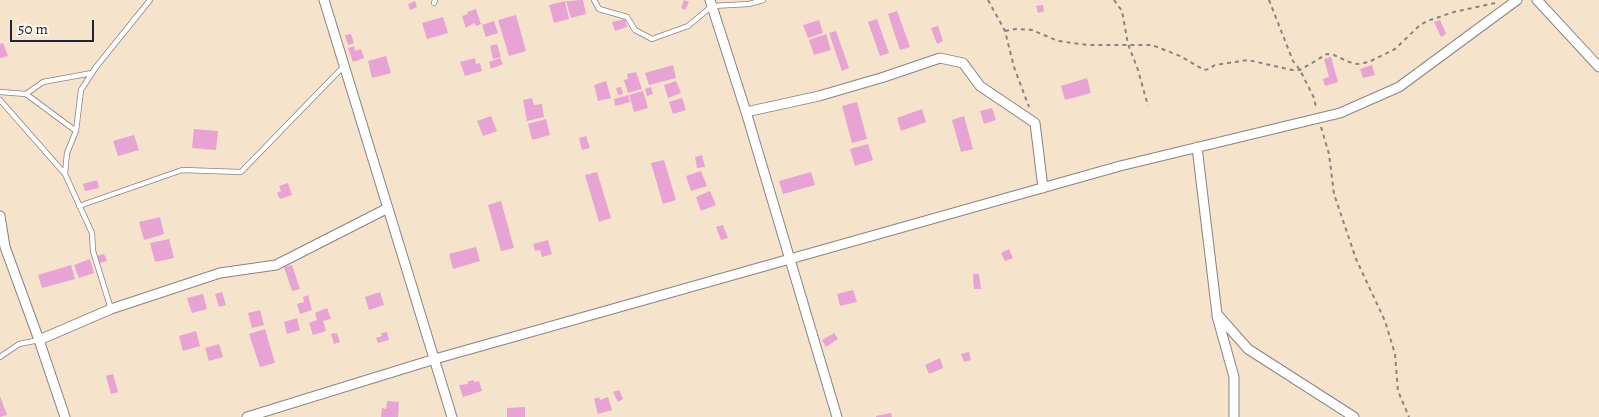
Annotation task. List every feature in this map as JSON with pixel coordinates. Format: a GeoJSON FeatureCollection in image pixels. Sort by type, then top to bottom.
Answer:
{"type":"FeatureCollection","features":[{"type":"Feature","properties":{"kind":"street"},"geometry":{"type":"LineString","coordinates":[[324,0],[452,417]]}},
{"type":"Feature","properties":{"kind":"street"},"geometry":{"type":"LineString","coordinates":[[247,417],[435,359],[1120,166],[1340,113],[1399,87],[1517,0]]}},
{"type":"Feature","properties":{"kind":"street"},"geometry":{"type":"LineString","coordinates":[[1537,0],[1599,67]]}},
{"type":"Feature","properties":{"kind":"street"},"geometry":{"type":"LineString","coordinates":[[711,3],[746,112],[788,259],[837,417]]}},
{"type":"Feature","properties":{"kind":"street"},"geometry":{"type":"LineString","coordinates":[[746,112],[819,96],[940,58],[962,63],[980,86],[1034,123],[1043,188]]}},
{"type":"Feature","properties":{"kind":"street"},"geometry":{"type":"LineString","coordinates":[[1197,148],[1217,314],[1234,377],[1234,417]]}},
{"type":"Feature","properties":{"kind":"street"},"geometry":{"type":"LineString","coordinates":[[39,340],[112,309],[220,273],[276,265],[388,208]]}},
{"type":"Feature","properties":{"kind":"street"},"geometry":{"type":"LineString","coordinates":[[0,216],[6,247],[64,417]]}},
{"type":"Feature","properties":{"kind":"street"},"geometry":{"type":"LineString","coordinates":[[1217,314],[1248,349],[1354,417]]}},
{"type":"Feature","properties":{"kind":"lane"},"geometry":{"type":"LineString","coordinates":[[65,174],[67,153],[76,131],[81,90],[92,73],[150,0]]}},
{"type":"Feature","properties":{"kind":"lane"},"geometry":{"type":"LineString","coordinates":[[594,0],[599,8],[627,17],[634,30],[652,38],[688,26],[711,3],[749,4],[763,0]]}},
{"type":"Feature","properties":{"kind":"lane"},"geometry":{"type":"LineString","coordinates":[[79,206],[182,170],[241,172],[344,66]]}},
{"type":"Feature","properties":{"kind":"lane"},"geometry":{"type":"LineString","coordinates":[[26,94],[43,82],[92,73]]}},
{"type":"Feature","properties":{"kind":"lane"},"geometry":{"type":"LineString","coordinates":[[0,92],[26,94],[76,131]]}},
{"type":"Feature","properties":{"kind":"lane"},"geometry":{"type":"LineString","coordinates":[[0,100],[65,174],[92,233],[93,251],[112,309]]}},
{"type":"Feature","properties":{"kind":"lane"},"geometry":{"type":"LineString","coordinates":[[0,357],[20,344],[39,340]]}},
{"type":"Feature","properties":{"kind":"path"},"geometry":{"type":"LineString","coordinates":[[988,0],[1005,31],[1014,66],[1029,107]]}},
{"type":"Feature","properties":{"kind":"path"},"geometry":{"type":"LineString","coordinates":[[1114,0],[1122,11],[1128,44],[1138,70],[1148,106]]}},
{"type":"Feature","properties":{"kind":"path"},"geometry":{"type":"LineString","coordinates":[[1269,0],[1293,61],[1300,70],[1314,98],[1329,154],[1334,194],[1356,259],[1385,321],[1394,354],[1398,391],[1409,417]]}},
{"type":"Feature","properties":{"kind":"path"},"geometry":{"type":"LineString","coordinates":[[1005,31],[1016,29],[1032,30],[1058,41],[1088,45],[1117,46],[1144,44],[1158,47],[1204,70],[1215,65],[1248,60],[1292,70],[1300,70],[1328,54],[1357,64],[1369,62],[1395,49],[1419,26],[1427,21],[1454,12],[1497,3]]}},
{"type":"Feature","properties":{"kind":"building"},"geometry":{"type":"Polygon","coordinates":[[[583,0],[586,14],[571,18],[566,1],[583,0]]]}},
{"type":"Feature","properties":{"kind":"building"},"geometry":{"type":"Polygon","coordinates":[[[684,0],[689,2],[685,10],[681,8],[684,0]]]}},
{"type":"Feature","properties":{"kind":"building"},"geometry":{"type":"Polygon","coordinates":[[[415,1],[417,7],[410,10],[408,4],[415,1]]]}},
{"type":"Feature","properties":{"kind":"building"},"geometry":{"type":"Polygon","coordinates":[[[565,1],[569,19],[554,23],[549,5],[565,1]]]}},
{"type":"Feature","properties":{"kind":"building"},"geometry":{"type":"Polygon","coordinates":[[[1043,5],[1044,11],[1038,13],[1036,6],[1043,5]]]}},
{"type":"Feature","properties":{"kind":"building"},"geometry":{"type":"Polygon","coordinates":[[[476,9],[481,24],[476,26],[475,23],[466,28],[462,16],[476,9]]]}},
{"type":"Feature","properties":{"kind":"building"},"geometry":{"type":"Polygon","coordinates":[[[897,11],[910,47],[900,50],[888,14],[897,11]]]}},
{"type":"Feature","properties":{"kind":"building"},"geometry":{"type":"Polygon","coordinates":[[[516,15],[526,51],[509,56],[498,20],[516,15]]]}},
{"type":"Feature","properties":{"kind":"building"},"geometry":{"type":"Polygon","coordinates":[[[443,17],[448,33],[427,39],[422,23],[443,17]]]}},
{"type":"Feature","properties":{"kind":"building"},"geometry":{"type":"Polygon","coordinates":[[[625,19],[627,27],[615,31],[612,22],[625,19]]]}},
{"type":"Feature","properties":{"kind":"building"},"geometry":{"type":"Polygon","coordinates":[[[877,19],[889,53],[880,56],[868,22],[877,19]]]}},
{"type":"Feature","properties":{"kind":"building"},"geometry":{"type":"Polygon","coordinates":[[[819,20],[823,33],[808,38],[803,25],[819,20]]]}},
{"type":"Feature","properties":{"kind":"building"},"geometry":{"type":"Polygon","coordinates":[[[1440,20],[1446,34],[1441,37],[1434,22],[1440,20]]]}},
{"type":"Feature","properties":{"kind":"building"},"geometry":{"type":"Polygon","coordinates":[[[494,21],[498,33],[486,37],[482,25],[494,21]]]}},
{"type":"Feature","properties":{"kind":"building"},"geometry":{"type":"Polygon","coordinates":[[[938,26],[943,41],[937,44],[931,28],[938,26]]]}},
{"type":"Feature","properties":{"kind":"building"},"geometry":{"type":"Polygon","coordinates":[[[836,31],[849,68],[842,71],[829,33],[836,31]]]}},
{"type":"Feature","properties":{"kind":"building"},"geometry":{"type":"Polygon","coordinates":[[[351,34],[354,43],[348,45],[345,35],[351,34]]]}},
{"type":"Feature","properties":{"kind":"building"},"geometry":{"type":"Polygon","coordinates":[[[826,34],[831,50],[814,55],[809,40],[826,34]]]}},
{"type":"Feature","properties":{"kind":"building"},"geometry":{"type":"Polygon","coordinates":[[[3,43],[8,56],[0,58],[0,44],[3,43]]]}},
{"type":"Feature","properties":{"kind":"building"},"geometry":{"type":"Polygon","coordinates":[[[497,44],[501,57],[493,59],[490,46],[497,44]]]}},
{"type":"Feature","properties":{"kind":"building"},"geometry":{"type":"Polygon","coordinates":[[[354,46],[355,51],[361,49],[364,58],[353,62],[348,48],[354,46]]]}},
{"type":"Feature","properties":{"kind":"building"},"geometry":{"type":"Polygon","coordinates":[[[386,56],[391,73],[372,78],[368,61],[386,56]]]}},
{"type":"Feature","properties":{"kind":"building"},"geometry":{"type":"Polygon","coordinates":[[[1331,57],[1338,82],[1325,86],[1323,79],[1329,77],[1324,59],[1331,57]]]}},
{"type":"Feature","properties":{"kind":"building"},"geometry":{"type":"Polygon","coordinates":[[[475,58],[476,64],[480,63],[482,71],[465,76],[460,62],[475,58]]]}},
{"type":"Feature","properties":{"kind":"building"},"geometry":{"type":"Polygon","coordinates":[[[500,58],[503,64],[491,69],[489,62],[500,58]]]}},
{"type":"Feature","properties":{"kind":"building"},"geometry":{"type":"Polygon","coordinates":[[[673,65],[676,78],[649,85],[645,73],[673,65]]]}},
{"type":"Feature","properties":{"kind":"building"},"geometry":{"type":"Polygon","coordinates":[[[1372,65],[1375,75],[1363,78],[1360,69],[1372,65]]]}},
{"type":"Feature","properties":{"kind":"building"},"geometry":{"type":"Polygon","coordinates":[[[636,72],[642,89],[628,93],[624,80],[628,79],[627,74],[636,72]]]}},
{"type":"Feature","properties":{"kind":"building"},"geometry":{"type":"Polygon","coordinates":[[[1087,78],[1091,93],[1065,100],[1061,86],[1087,78]]]}},
{"type":"Feature","properties":{"kind":"building"},"geometry":{"type":"Polygon","coordinates":[[[606,81],[611,98],[598,101],[594,85],[606,81]]]}},
{"type":"Feature","properties":{"kind":"building"},"geometry":{"type":"Polygon","coordinates":[[[676,81],[681,93],[668,98],[664,85],[676,81]]]}},
{"type":"Feature","properties":{"kind":"building"},"geometry":{"type":"Polygon","coordinates":[[[621,87],[623,94],[618,95],[616,88],[621,87]]]}},
{"type":"Feature","properties":{"kind":"building"},"geometry":{"type":"Polygon","coordinates":[[[651,87],[653,94],[647,96],[645,89],[651,87]]]}},
{"type":"Feature","properties":{"kind":"building"},"geometry":{"type":"Polygon","coordinates":[[[643,91],[648,108],[634,112],[629,95],[643,91]]]}},
{"type":"Feature","properties":{"kind":"building"},"geometry":{"type":"Polygon","coordinates":[[[628,95],[630,102],[615,106],[614,99],[628,95]]]}},
{"type":"Feature","properties":{"kind":"building"},"geometry":{"type":"Polygon","coordinates":[[[532,98],[534,105],[542,104],[544,117],[527,121],[523,100],[532,98]]]}},
{"type":"Feature","properties":{"kind":"building"},"geometry":{"type":"Polygon","coordinates":[[[682,98],[686,110],[673,114],[669,102],[682,98]]]}},
{"type":"Feature","properties":{"kind":"building"},"geometry":{"type":"Polygon","coordinates":[[[857,102],[867,139],[852,143],[842,106],[857,102]]]}},
{"type":"Feature","properties":{"kind":"building"},"geometry":{"type":"Polygon","coordinates":[[[992,108],[996,120],[984,124],[980,111],[992,108]]]}},
{"type":"Feature","properties":{"kind":"building"},"geometry":{"type":"Polygon","coordinates":[[[922,109],[926,122],[901,131],[897,118],[922,109]]]}},
{"type":"Feature","properties":{"kind":"building"},"geometry":{"type":"Polygon","coordinates":[[[491,116],[497,131],[483,136],[477,121],[491,116]]]}},
{"type":"Feature","properties":{"kind":"building"},"geometry":{"type":"Polygon","coordinates":[[[964,116],[973,149],[961,152],[952,120],[964,116]]]}},
{"type":"Feature","properties":{"kind":"building"},"geometry":{"type":"Polygon","coordinates":[[[546,119],[550,135],[532,140],[528,124],[546,119]]]}},
{"type":"Feature","properties":{"kind":"building"},"geometry":{"type":"Polygon","coordinates":[[[194,129],[218,131],[216,150],[192,148],[194,129]]]}},
{"type":"Feature","properties":{"kind":"building"},"geometry":{"type":"Polygon","coordinates":[[[134,135],[139,150],[118,156],[113,141],[134,135]]]}},
{"type":"Feature","properties":{"kind":"building"},"geometry":{"type":"Polygon","coordinates":[[[586,136],[590,148],[582,150],[579,138],[586,136]]]}},
{"type":"Feature","properties":{"kind":"building"},"geometry":{"type":"Polygon","coordinates":[[[868,144],[873,160],[855,166],[850,149],[868,144]]]}},
{"type":"Feature","properties":{"kind":"building"},"geometry":{"type":"Polygon","coordinates":[[[702,155],[705,167],[697,168],[695,157],[702,155]]]}},
{"type":"Feature","properties":{"kind":"building"},"geometry":{"type":"Polygon","coordinates":[[[664,160],[676,200],[663,204],[651,163],[664,160]]]}},
{"type":"Feature","properties":{"kind":"building"},"geometry":{"type":"Polygon","coordinates":[[[701,171],[707,186],[691,191],[686,176],[701,171]]]}},
{"type":"Feature","properties":{"kind":"building"},"geometry":{"type":"Polygon","coordinates":[[[597,172],[611,218],[599,222],[585,175],[597,172]]]}},
{"type":"Feature","properties":{"kind":"building"},"geometry":{"type":"Polygon","coordinates":[[[811,172],[815,185],[783,194],[779,181],[811,172]]]}},
{"type":"Feature","properties":{"kind":"building"},"geometry":{"type":"Polygon","coordinates":[[[97,180],[99,188],[85,191],[83,184],[97,180]]]}},
{"type":"Feature","properties":{"kind":"building"},"geometry":{"type":"Polygon","coordinates":[[[288,183],[292,195],[280,199],[277,193],[281,191],[279,186],[288,183]]]}},
{"type":"Feature","properties":{"kind":"building"},"geometry":{"type":"Polygon","coordinates":[[[710,191],[716,205],[701,211],[696,197],[710,191]]]}},
{"type":"Feature","properties":{"kind":"building"},"geometry":{"type":"Polygon","coordinates":[[[501,201],[514,248],[501,251],[488,205],[501,201]]]}},
{"type":"Feature","properties":{"kind":"building"},"geometry":{"type":"Polygon","coordinates":[[[160,217],[164,234],[144,240],[139,222],[160,217]]]}},
{"type":"Feature","properties":{"kind":"building"},"geometry":{"type":"Polygon","coordinates":[[[723,225],[728,238],[721,240],[716,227],[723,225]]]}},
{"type":"Feature","properties":{"kind":"building"},"geometry":{"type":"Polygon","coordinates":[[[169,239],[174,258],[155,262],[150,243],[169,239]]]}},
{"type":"Feature","properties":{"kind":"building"},"geometry":{"type":"Polygon","coordinates":[[[548,240],[552,254],[542,257],[540,250],[535,251],[533,244],[548,240]]]}},
{"type":"Feature","properties":{"kind":"building"},"geometry":{"type":"Polygon","coordinates":[[[476,247],[480,261],[453,269],[449,254],[476,247]]]}},
{"type":"Feature","properties":{"kind":"building"},"geometry":{"type":"Polygon","coordinates":[[[1009,249],[1013,258],[1005,261],[1001,253],[1009,249]]]}},
{"type":"Feature","properties":{"kind":"building"},"geometry":{"type":"Polygon","coordinates":[[[104,254],[107,261],[100,263],[97,256],[104,254]]]}},
{"type":"Feature","properties":{"kind":"building"},"geometry":{"type":"Polygon","coordinates":[[[90,259],[94,273],[79,278],[74,265],[90,259]]]}},
{"type":"Feature","properties":{"kind":"building"},"geometry":{"type":"Polygon","coordinates":[[[71,265],[75,279],[42,288],[38,275],[71,265]]]}},
{"type":"Feature","properties":{"kind":"building"},"geometry":{"type":"Polygon","coordinates":[[[292,265],[300,289],[292,291],[284,267],[292,265]]]}},
{"type":"Feature","properties":{"kind":"building"},"geometry":{"type":"Polygon","coordinates":[[[973,274],[979,274],[981,289],[974,289],[973,274]]]}},
{"type":"Feature","properties":{"kind":"building"},"geometry":{"type":"Polygon","coordinates":[[[853,290],[857,302],[840,306],[837,294],[853,290]]]}},
{"type":"Feature","properties":{"kind":"building"},"geometry":{"type":"Polygon","coordinates":[[[222,292],[226,305],[219,307],[215,294],[222,292]]]}},
{"type":"Feature","properties":{"kind":"building"},"geometry":{"type":"Polygon","coordinates":[[[380,292],[384,305],[369,310],[365,297],[380,292]]]}},
{"type":"Feature","properties":{"kind":"building"},"geometry":{"type":"Polygon","coordinates":[[[203,294],[207,309],[192,313],[187,298],[203,294]]]}},
{"type":"Feature","properties":{"kind":"building"},"geometry":{"type":"Polygon","coordinates":[[[308,295],[312,310],[300,314],[297,304],[304,302],[303,297],[308,295]]]}},
{"type":"Feature","properties":{"kind":"building"},"geometry":{"type":"Polygon","coordinates":[[[327,308],[331,319],[323,321],[326,331],[313,335],[309,323],[317,320],[315,313],[327,308]]]}},
{"type":"Feature","properties":{"kind":"building"},"geometry":{"type":"Polygon","coordinates":[[[260,310],[264,325],[252,328],[248,313],[260,310]]]}},
{"type":"Feature","properties":{"kind":"building"},"geometry":{"type":"Polygon","coordinates":[[[297,318],[300,330],[287,334],[284,322],[297,318]]]}},
{"type":"Feature","properties":{"kind":"building"},"geometry":{"type":"Polygon","coordinates":[[[265,329],[275,363],[260,367],[249,334],[265,329]]]}},
{"type":"Feature","properties":{"kind":"building"},"geometry":{"type":"Polygon","coordinates":[[[196,331],[200,346],[183,351],[179,336],[196,331]]]}},
{"type":"Feature","properties":{"kind":"building"},"geometry":{"type":"Polygon","coordinates":[[[387,332],[389,340],[378,343],[376,338],[382,336],[381,333],[387,332]]]}},
{"type":"Feature","properties":{"kind":"building"},"geometry":{"type":"Polygon","coordinates":[[[337,333],[340,342],[334,344],[331,334],[337,333]]]}},
{"type":"Feature","properties":{"kind":"building"},"geometry":{"type":"Polygon","coordinates":[[[834,333],[838,339],[826,347],[822,340],[834,333]]]}},
{"type":"Feature","properties":{"kind":"building"},"geometry":{"type":"Polygon","coordinates":[[[219,344],[223,357],[209,361],[205,348],[219,344]]]}},
{"type":"Feature","properties":{"kind":"building"},"geometry":{"type":"Polygon","coordinates":[[[969,352],[971,360],[964,362],[961,354],[969,352]]]}},
{"type":"Feature","properties":{"kind":"building"},"geometry":{"type":"Polygon","coordinates":[[[940,358],[943,368],[929,374],[925,365],[940,358]]]}},
{"type":"Feature","properties":{"kind":"building"},"geometry":{"type":"Polygon","coordinates":[[[113,374],[118,392],[111,394],[106,376],[113,374]]]}},
{"type":"Feature","properties":{"kind":"building"},"geometry":{"type":"Polygon","coordinates":[[[473,380],[474,382],[479,381],[482,391],[463,397],[459,385],[468,384],[467,382],[473,380]]]}},
{"type":"Feature","properties":{"kind":"building"},"geometry":{"type":"Polygon","coordinates":[[[619,390],[623,399],[618,402],[613,392],[619,390]]]}},
{"type":"Feature","properties":{"kind":"building"},"geometry":{"type":"Polygon","coordinates":[[[0,396],[7,415],[0,417],[0,396]]]}},
{"type":"Feature","properties":{"kind":"building"},"geometry":{"type":"Polygon","coordinates":[[[599,397],[600,400],[608,397],[612,410],[598,414],[594,399],[599,397]]]}},
{"type":"Feature","properties":{"kind":"building"},"geometry":{"type":"Polygon","coordinates":[[[387,401],[399,402],[398,417],[381,417],[382,408],[386,409],[387,401]]]}},
{"type":"Feature","properties":{"kind":"building"},"geometry":{"type":"Polygon","coordinates":[[[525,407],[525,417],[507,417],[507,408],[525,407]]]}},
{"type":"Feature","properties":{"kind":"building"},"geometry":{"type":"Polygon","coordinates":[[[891,413],[892,417],[876,417],[876,416],[891,413]]]}}]}
